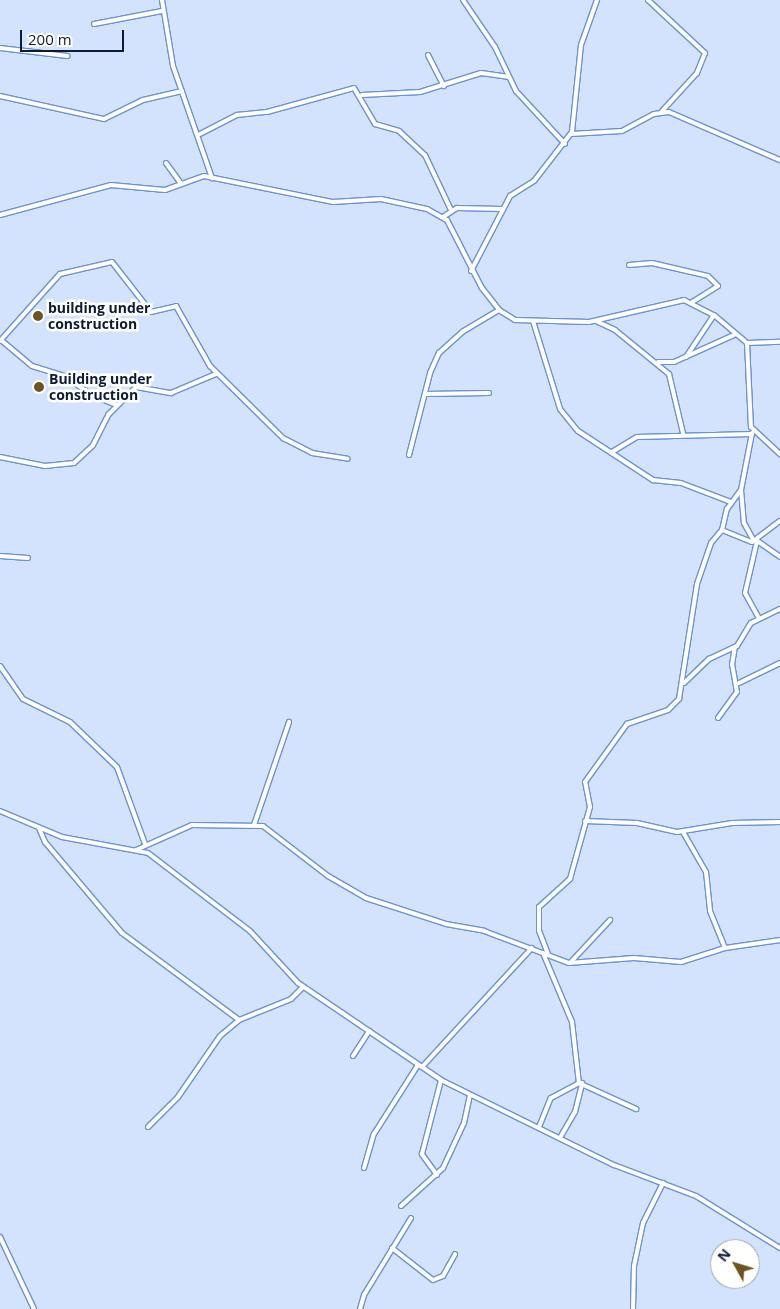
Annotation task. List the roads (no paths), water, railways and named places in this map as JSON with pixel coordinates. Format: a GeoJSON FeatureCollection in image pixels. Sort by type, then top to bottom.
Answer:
{"type":"FeatureCollection","features":[{"type":"Feature","properties":{"kind":"street"},"geometry":{"type":"LineString","coordinates":[[162,0],[165,40],[182,91],[200,134],[212,178]]}},
{"type":"Feature","properties":{"kind":"street"},"geometry":{"type":"LineString","coordinates":[[463,0],[508,76],[535,115],[565,144]]}},
{"type":"Feature","properties":{"kind":"street"},"geometry":{"type":"LineString","coordinates":[[471,271],[510,196],[534,181],[571,134],[581,45],[597,0]]}},
{"type":"Feature","properties":{"kind":"street"},"geometry":{"type":"LineString","coordinates":[[571,134],[622,131],[662,111],[697,73],[705,53],[648,0]]}},
{"type":"Feature","properties":{"kind":"street"},"geometry":{"type":"LineString","coordinates":[[94,24],[162,11]]}},
{"type":"Feature","properties":{"kind":"street"},"geometry":{"type":"LineString","coordinates":[[0,48],[68,56]]}},
{"type":"Feature","properties":{"kind":"street"},"geometry":{"type":"LineString","coordinates":[[428,55],[444,86]]}},
{"type":"Feature","properties":{"kind":"street"},"geometry":{"type":"LineString","coordinates":[[362,95],[403,94],[444,86],[481,73],[508,76]]}},
{"type":"Feature","properties":{"kind":"street"},"geometry":{"type":"LineString","coordinates":[[200,134],[237,115],[267,112],[350,87],[362,95],[375,124],[399,131],[425,155],[451,210]]}},
{"type":"Feature","properties":{"kind":"street"},"geometry":{"type":"LineString","coordinates":[[0,96],[104,119],[143,100],[182,91]]}},
{"type":"Feature","properties":{"kind":"street"},"geometry":{"type":"LineString","coordinates":[[662,111],[780,160]]}},
{"type":"Feature","properties":{"kind":"street"},"geometry":{"type":"LineString","coordinates":[[166,163],[181,184]]}},
{"type":"Feature","properties":{"kind":"street"},"geometry":{"type":"LineString","coordinates":[[0,216],[111,185],[165,190],[181,184],[212,178],[260,191],[334,202],[381,199],[443,217],[471,271],[499,310],[515,320],[596,321],[680,300],[692,302],[714,315],[734,335],[747,343],[780,342]]}},
{"type":"Feature","properties":{"kind":"street"},"geometry":{"type":"LineString","coordinates":[[443,217],[451,210],[503,209]]}},
{"type":"Feature","properties":{"kind":"street"},"geometry":{"type":"LineString","coordinates":[[117,405],[91,394],[67,377],[32,366],[0,340],[35,307],[60,274],[112,262],[151,312],[179,308],[216,374],[283,438],[312,453],[348,459]]}},
{"type":"Feature","properties":{"kind":"street"},"geometry":{"type":"LineString","coordinates":[[628,264],[652,263],[708,276],[718,286],[692,302]]}},
{"type":"Feature","properties":{"kind":"street"},"geometry":{"type":"LineString","coordinates":[[409,455],[425,394],[440,353],[462,332],[499,310]]}},
{"type":"Feature","properties":{"kind":"street"},"geometry":{"type":"LineString","coordinates":[[686,357],[714,315]]}},
{"type":"Feature","properties":{"kind":"street"},"geometry":{"type":"LineString","coordinates":[[533,321],[560,410],[578,432],[653,480],[681,483],[731,502]]}},
{"type":"Feature","properties":{"kind":"street"},"geometry":{"type":"LineString","coordinates":[[596,321],[656,362],[673,382],[683,433]]}},
{"type":"Feature","properties":{"kind":"street"},"geometry":{"type":"LineString","coordinates":[[656,362],[686,357],[734,335]]}},
{"type":"Feature","properties":{"kind":"street"},"geometry":{"type":"LineString","coordinates":[[747,343],[752,434],[741,490],[744,523],[755,541]]}},
{"type":"Feature","properties":{"kind":"street"},"geometry":{"type":"LineString","coordinates":[[0,457],[45,466],[74,463],[92,446],[117,405],[136,387],[171,393],[216,374]]}},
{"type":"Feature","properties":{"kind":"street"},"geometry":{"type":"LineString","coordinates":[[425,394],[489,394]]}},
{"type":"Feature","properties":{"kind":"street"},"geometry":{"type":"LineString","coordinates":[[752,428],[778,448],[780,454]]}},
{"type":"Feature","properties":{"kind":"street"},"geometry":{"type":"LineString","coordinates":[[612,452],[637,436],[683,433],[752,434]]}},
{"type":"Feature","properties":{"kind":"street"},"geometry":{"type":"LineString","coordinates":[[549,955],[540,931],[539,907],[570,879],[590,807],[585,782],[610,744],[634,719],[675,705],[683,684],[697,584],[711,543],[722,530],[731,502],[741,490]]}},
{"type":"Feature","properties":{"kind":"street"},"geometry":{"type":"LineString","coordinates":[[759,618],[745,593],[755,541],[780,521]]}},
{"type":"Feature","properties":{"kind":"street"},"geometry":{"type":"LineString","coordinates":[[722,530],[755,541],[780,557]]}},
{"type":"Feature","properties":{"kind":"street"},"geometry":{"type":"LineString","coordinates":[[0,556],[28,558]]}},
{"type":"Feature","properties":{"kind":"street"},"geometry":{"type":"LineString","coordinates":[[718,718],[731,706],[739,683],[732,665],[735,647],[744,629],[759,618],[780,609]]}},
{"type":"Feature","properties":{"kind":"street"},"geometry":{"type":"LineString","coordinates":[[683,684],[709,659],[735,647]]}},
{"type":"Feature","properties":{"kind":"street"},"geometry":{"type":"LineString","coordinates":[[739,683],[780,663]]}},
{"type":"Feature","properties":{"kind":"street"},"geometry":{"type":"LineString","coordinates":[[0,666],[23,699],[70,722],[123,775],[132,814],[145,844]]}},
{"type":"Feature","properties":{"kind":"street"},"geometry":{"type":"LineString","coordinates":[[254,825],[289,722]]}},
{"type":"Feature","properties":{"kind":"street"},"geometry":{"type":"LineString","coordinates":[[0,811],[39,828],[136,850],[154,856],[250,931],[303,987],[441,1080],[561,1136],[614,1165],[696,1196],[780,1248]]}},
{"type":"Feature","properties":{"kind":"street"},"geometry":{"type":"LineString","coordinates":[[585,821],[637,823],[683,832],[732,823],[780,822]]}},
{"type":"Feature","properties":{"kind":"street"},"geometry":{"type":"LineString","coordinates":[[136,850],[145,844],[192,825],[254,825],[277,833],[328,876],[366,898],[532,948],[570,963],[634,958],[681,962],[725,948],[780,940]]}},
{"type":"Feature","properties":{"kind":"street"},"geometry":{"type":"LineString","coordinates":[[39,828],[45,842],[122,933],[239,1020]]}},
{"type":"Feature","properties":{"kind":"street"},"geometry":{"type":"LineString","coordinates":[[683,832],[706,872],[710,911],[725,948]]}},
{"type":"Feature","properties":{"kind":"street"},"geometry":{"type":"LineString","coordinates":[[570,963],[610,920]]}},
{"type":"Feature","properties":{"kind":"street"},"geometry":{"type":"LineString","coordinates":[[364,1168],[374,1134],[420,1066],[532,948]]}},
{"type":"Feature","properties":{"kind":"street"},"geometry":{"type":"LineString","coordinates":[[543,952],[572,1022],[581,1083],[575,1112],[561,1136]]}},
{"type":"Feature","properties":{"kind":"street"},"geometry":{"type":"LineString","coordinates":[[148,1127],[178,1097],[220,1036],[239,1020],[292,999],[303,987]]}},
{"type":"Feature","properties":{"kind":"street"},"geometry":{"type":"LineString","coordinates":[[353,1056],[369,1032]]}},
{"type":"Feature","properties":{"kind":"street"},"geometry":{"type":"LineString","coordinates":[[437,1175],[422,1154],[441,1080]]}},
{"type":"Feature","properties":{"kind":"street"},"geometry":{"type":"LineString","coordinates":[[581,1083],[636,1109]]}},
{"type":"Feature","properties":{"kind":"street"},"geometry":{"type":"LineString","coordinates":[[539,1127],[551,1098],[581,1083]]}},
{"type":"Feature","properties":{"kind":"street"},"geometry":{"type":"LineString","coordinates":[[401,1206],[437,1175],[460,1134],[470,1095]]}},
{"type":"Feature","properties":{"kind":"street"},"geometry":{"type":"LineString","coordinates":[[633,1309],[634,1266],[643,1223],[663,1183]]}},
{"type":"Feature","properties":{"kind":"street"},"geometry":{"type":"LineString","coordinates":[[360,1309],[392,1248],[411,1218]]}},
{"type":"Feature","properties":{"kind":"street"},"geometry":{"type":"LineString","coordinates":[[0,1238],[34,1309]]}},
{"type":"Feature","properties":{"kind":"street"},"geometry":{"type":"LineString","coordinates":[[392,1248],[433,1280],[442,1276],[455,1254]]}},
{"type":"Feature","properties":{"kind":"place","name":"building under construction"},"geometry":{"type":"Point","coordinates":[38,316]}},
{"type":"Feature","properties":{"kind":"place","name":"Building under construction"},"geometry":{"type":"Point","coordinates":[39,387]}}]}
